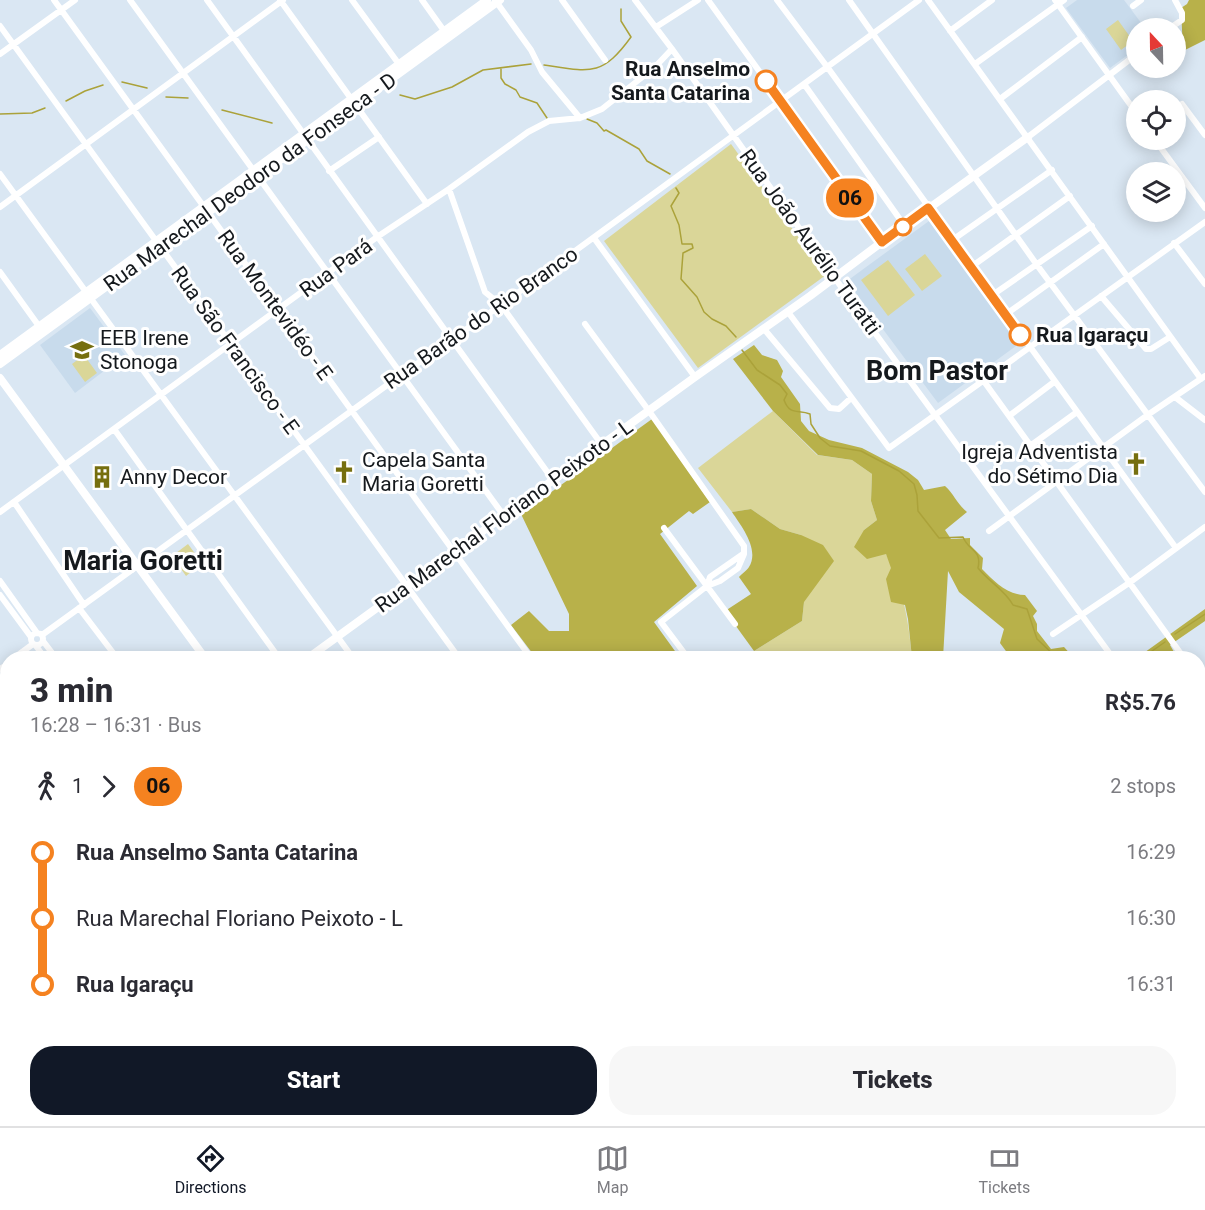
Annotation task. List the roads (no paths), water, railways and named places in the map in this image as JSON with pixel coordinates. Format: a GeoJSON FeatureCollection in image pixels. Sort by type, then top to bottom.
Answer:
{"type":"FeatureCollection","features":[{"type":"Feature","properties":{"kind":"street","name":"Rua Montevidéo - E"},"geometry":{"type":"LineString","coordinates":[[54,0],[526,651]]}},
{"type":"Feature","properties":{"kind":"street"},"geometry":{"type":"LineString","coordinates":[[0,54],[75,0]]}},
{"type":"Feature","properties":{"kind":"street"},"geometry":{"type":"LineString","coordinates":[[130,0],[504,516]]}},
{"type":"Feature","properties":{"kind":"street"},"geometry":{"type":"LineString","coordinates":[[207,0],[553,480]]}},
{"type":"Feature","properties":{"kind":"street"},"geometry":{"type":"LineString","coordinates":[[0,207],[184,74],[281,0],[427,204]]}},
{"type":"Feature","properties":{"kind":"street"},"geometry":{"type":"LineString","coordinates":[[352,0],[401,67]]}},
{"type":"Feature","properties":{"kind":"street"},"geometry":{"type":"LineString","coordinates":[[422,0],[447,34]]}},
{"type":"Feature","properties":{"kind":"street","name":"Rua Marechal Deodoro da Fonseca - D"},"geometry":{"type":"LineString","coordinates":[[447,34],[487,0]]}},
{"type":"Feature","properties":{"kind":"street"},"geometry":{"type":"LineString","coordinates":[[562,0],[605,60]]}},
{"type":"Feature","properties":{"kind":"street","name":"Rua João Aurélio Turatti"},"geometry":{"type":"LineString","coordinates":[[635,0],[834,278],[1108,651]]}},
{"type":"Feature","properties":{"kind":"street"},"geometry":{"type":"LineString","coordinates":[[656,27],[698,0]]}},
{"type":"Feature","properties":{"kind":"street"},"geometry":{"type":"LineString","coordinates":[[708,0],[882,242]]}},
{"type":"Feature","properties":{"kind":"street"},"geometry":{"type":"LineString","coordinates":[[777,0],[1176,548]]}},
{"type":"Feature","properties":{"kind":"street"},"geometry":{"type":"LineString","coordinates":[[849,0],[1037,265],[1205,492]]}},
{"type":"Feature","properties":{"kind":"street","name":"Rua Barão do Rio Branco"},"geometry":{"type":"LineString","coordinates":[[41,636],[920,0]]}},
{"type":"Feature","properties":{"kind":"street"},"geometry":{"type":"LineString","coordinates":[[928,0],[1170,336],[1203,378],[1102,447],[989,531]]}},
{"type":"Feature","properties":{"kind":"street"},"geometry":{"type":"LineString","coordinates":[[951,31],[992,0]]}},
{"type":"Feature","properties":{"kind":"street"},"geometry":{"type":"LineString","coordinates":[[1133,6],[1141,0]]}},
{"type":"Feature","properties":{"kind":"street"},"geometry":{"type":"LineString","coordinates":[[1175,0],[1182,13],[1182,18]]}},
{"type":"Feature","properties":{"kind":"street"},"geometry":{"type":"LineString","coordinates":[[497,1],[531,50],[542,72],[580,118]]}},
{"type":"Feature","properties":{"kind":"street","name":"Rua Marechal Deodoro da Fonseca - D"},"geometry":{"type":"LineString","coordinates":[[0,364],[41,329],[205,209],[447,34],[497,1]]}},
{"type":"Feature","properties":{"kind":"street"},"geometry":{"type":"LineString","coordinates":[[975,64],[1059,1],[1126,99]]}},
{"type":"Feature","properties":{"kind":"street","name":"Rua São Francisco - E"},"geometry":{"type":"LineString","coordinates":[[0,26],[454,651]]}},
{"type":"Feature","properties":{"kind":"street"},"geometry":{"type":"LineString","coordinates":[[1000,99],[1082,37]]}},
{"type":"Feature","properties":{"kind":"street","name":"Rua Pará"},"geometry":{"type":"LineString","coordinates":[[0,512],[377,237],[528,132],[549,121],[580,118],[602,109],[655,68],[672,49]]}},
{"type":"Feature","properties":{"kind":"street","name":"Rua Marechal Floriano Peixoto - L"},"geometry":{"type":"LineString","coordinates":[[318,651],[788,312],[1126,62]]}},
{"type":"Feature","properties":{"kind":"street"},"geometry":{"type":"LineString","coordinates":[[804,84],[904,225]]}},
{"type":"Feature","properties":{"kind":"street"},"geometry":{"type":"LineString","coordinates":[[1186,109],[1205,135]]}},
{"type":"Feature","properties":{"kind":"street"},"geometry":{"type":"LineString","coordinates":[[329,171],[379,137]]}},
{"type":"Feature","properties":{"kind":"street"},"geometry":{"type":"LineString","coordinates":[[1162,150],[1205,208]]}},
{"type":"Feature","properties":{"kind":"street"},"geometry":{"type":"LineString","coordinates":[[951,241],[1052,170]]}},
{"type":"Feature","properties":{"kind":"street"},"geometry":{"type":"LineString","coordinates":[[0,174],[348,651]]}},
{"type":"Feature","properties":{"kind":"street"},"geometry":{"type":"LineString","coordinates":[[449,189],[485,292],[501,305],[602,445]]}},
{"type":"Feature","properties":{"kind":"street"},"geometry":{"type":"LineString","coordinates":[[971,267],[1070,196]]}},
{"type":"Feature","properties":{"kind":"street"},"geometry":{"type":"LineString","coordinates":[[788,312],[889,448],[1205,222]]}},
{"type":"Feature","properties":{"kind":"street"},"geometry":{"type":"LineString","coordinates":[[992,296],[1092,226]]}},
{"type":"Feature","properties":{"kind":"street"},"geometry":{"type":"LineString","coordinates":[[594,238],[695,377]]}},
{"type":"Feature","properties":{"kind":"street"},"geometry":{"type":"LineString","coordinates":[[1174,243],[1205,284]]}},
{"type":"Feature","properties":{"kind":"street"},"geometry":{"type":"LineString","coordinates":[[1005,315],[1104,244]]}},
{"type":"Feature","properties":{"kind":"street"},"geometry":{"type":"LineString","coordinates":[[0,272],[41,329]]}},
{"type":"Feature","properties":{"kind":"street"},"geometry":{"type":"LineString","coordinates":[[1101,296],[1146,349],[1150,350],[1170,336]]}},
{"type":"Feature","properties":{"kind":"street"},"geometry":{"type":"LineString","coordinates":[[585,324],[744,546],[744,554],[738,568],[720,581],[707,586],[661,622],[683,651]]}},
{"type":"Feature","properties":{"kind":"street"},"geometry":{"type":"LineString","coordinates":[[764,329],[830,408],[839,409],[851,398]]}},
{"type":"Feature","properties":{"kind":"street","name":"Rua Marechal Deodoro da Fonseca - D"},"geometry":{"type":"LineString","coordinates":[[0,355],[19,346]]}},
{"type":"Feature","properties":{"kind":"street"},"geometry":{"type":"LineString","coordinates":[[0,378],[200,651]]}},
{"type":"Feature","properties":{"kind":"street"},"geometry":{"type":"LineString","coordinates":[[983,380],[1179,651]]}},
{"type":"Feature","properties":{"kind":"street"},"geometry":{"type":"LineString","coordinates":[[1009,416],[1054,382]]}},
{"type":"Feature","properties":{"kind":"street"},"geometry":{"type":"LineString","coordinates":[[1175,397],[1205,420]]}},
{"type":"Feature","properties":{"kind":"street"},"geometry":{"type":"LineString","coordinates":[[1030,446],[1077,412]]}},
{"type":"Feature","properties":{"kind":"street"},"geometry":{"type":"LineString","coordinates":[[114,429],[274,651]]}},
{"type":"Feature","properties":{"kind":"street"},"geometry":{"type":"LineString","coordinates":[[14,502],[112,651]]}},
{"type":"Feature","properties":{"kind":"street"},"geometry":{"type":"LineString","coordinates":[[1053,634],[1129,583],[1205,527]]}},
{"type":"Feature","properties":{"kind":"street"},"geometry":{"type":"LineString","coordinates":[[664,528],[735,624]]}},
{"type":"Feature","properties":{"kind":"street"},"geometry":{"type":"LineString","coordinates":[[1,584],[51,651]]}},
{"type":"Feature","properties":{"kind":"street"},"geometry":{"type":"LineString","coordinates":[[0,595],[40,651]]}},
{"type":"Feature","properties":{"kind":"street"},"geometry":{"type":"LineString","coordinates":[[14,615],[22,610]]}},
{"type":"Feature","properties":{"kind":"street"},"geometry":{"type":"LineString","coordinates":[[22,651],[41,636]]}},
{"type":"Feature","properties":{"kind":"street"},"geometry":{"type":"LineString","coordinates":[[33,642],[41,636]]}},
{"type":"Feature","properties":{"kind":"waterway"},"geometry":{"type":"LineString","coordinates":[[544,65],[584,70],[594,69],[612,59],[631,37],[621,21],[621,9]]}},
{"type":"Feature","properties":{"kind":"waterway"},"geometry":{"type":"LineString","coordinates":[[400,95],[415,99],[452,87],[483,70],[531,64]]}},
{"type":"Feature","properties":{"kind":"waterway"},"geometry":{"type":"LineString","coordinates":[[501,69],[501,78],[505,84],[516,90],[520,97],[537,103],[547,118]]}},
{"type":"Feature","properties":{"kind":"waterway"},"geometry":{"type":"LineString","coordinates":[[122,82],[147,88]]}},
{"type":"Feature","properties":{"kind":"waterway"},"geometry":{"type":"LineString","coordinates":[[66,101],[103,85]]}},
{"type":"Feature","properties":{"kind":"waterway"},"geometry":{"type":"LineString","coordinates":[[166,97],[188,98]]}},
{"type":"Feature","properties":{"kind":"waterway"},"geometry":{"type":"LineString","coordinates":[[0,114],[32,113],[45,108]]}},
{"type":"Feature","properties":{"kind":"waterway"},"geometry":{"type":"LineString","coordinates":[[222,110],[272,123]]}},
{"type":"Feature","properties":{"kind":"waterway"},"geometry":{"type":"LineString","coordinates":[[587,119],[597,123],[604,131],[606,130],[639,149],[647,161],[670,174]]}},
{"type":"Feature","properties":{"kind":"waterway"},"geometry":{"type":"LineString","coordinates":[[676,188],[679,193],[671,206],[679,225],[682,244],[692,244],[693,248],[683,253],[681,279],[697,297],[704,312],[726,326],[736,337]]}},
{"type":"Feature","properties":{"kind":"waterway"},"geometry":{"type":"LineString","coordinates":[[742,350],[757,370],[780,385],[787,394],[784,400],[789,408],[810,414],[811,424],[820,438],[830,446],[861,451],[899,471],[914,484],[918,511],[939,538],[963,537],[968,546],[977,554],[978,568],[1013,605],[1027,609],[1037,639],[1050,651]]}},
{"type":"Feature","properties":{"kind":"waterway"},"geometry":{"type":"LineString","coordinates":[[1175,634],[1205,614]]}},
{"type":"Feature","properties":{"kind":"waterway"},"geometry":{"type":"LineString","coordinates":[[1152,651],[1165,642]]}},
{"type":"Feature","properties":{"kind":"place","name":"Rua Anselmo Santa Catarina"},"geometry":{"type":"Point","coordinates":[766,81]}},
{"type":"Feature","properties":{"kind":"place","name":"Rua Igaraçu"},"geometry":{"type":"Point","coordinates":[1020,335]}},
{"type":"Feature","properties":{"kind":"place","name":"EEB Irene Stonoga"},"geometry":{"type":"Point","coordinates":[82,350]}},
{"type":"Feature","properties":{"kind":"place","name":"Igreja Adventista do Sétimo Dia"},"geometry":{"type":"Point","coordinates":[1136,464]}},
{"type":"Feature","properties":{"kind":"place","name":"Capela Santa Maria Goretti"},"geometry":{"type":"Point","coordinates":[344,472]}},
{"type":"Feature","properties":{"kind":"place","name":"Anny Decor"},"geometry":{"type":"Point","coordinates":[102,477]}},
{"type":"Feature","properties":{"kind":"district","name":"Bom Pastor"},"geometry":{"type":"Point","coordinates":[937,371]}},
{"type":"Feature","properties":{"kind":"district","name":"Maria Goretti"},"geometry":{"type":"Point","coordinates":[143,561]}}]}
